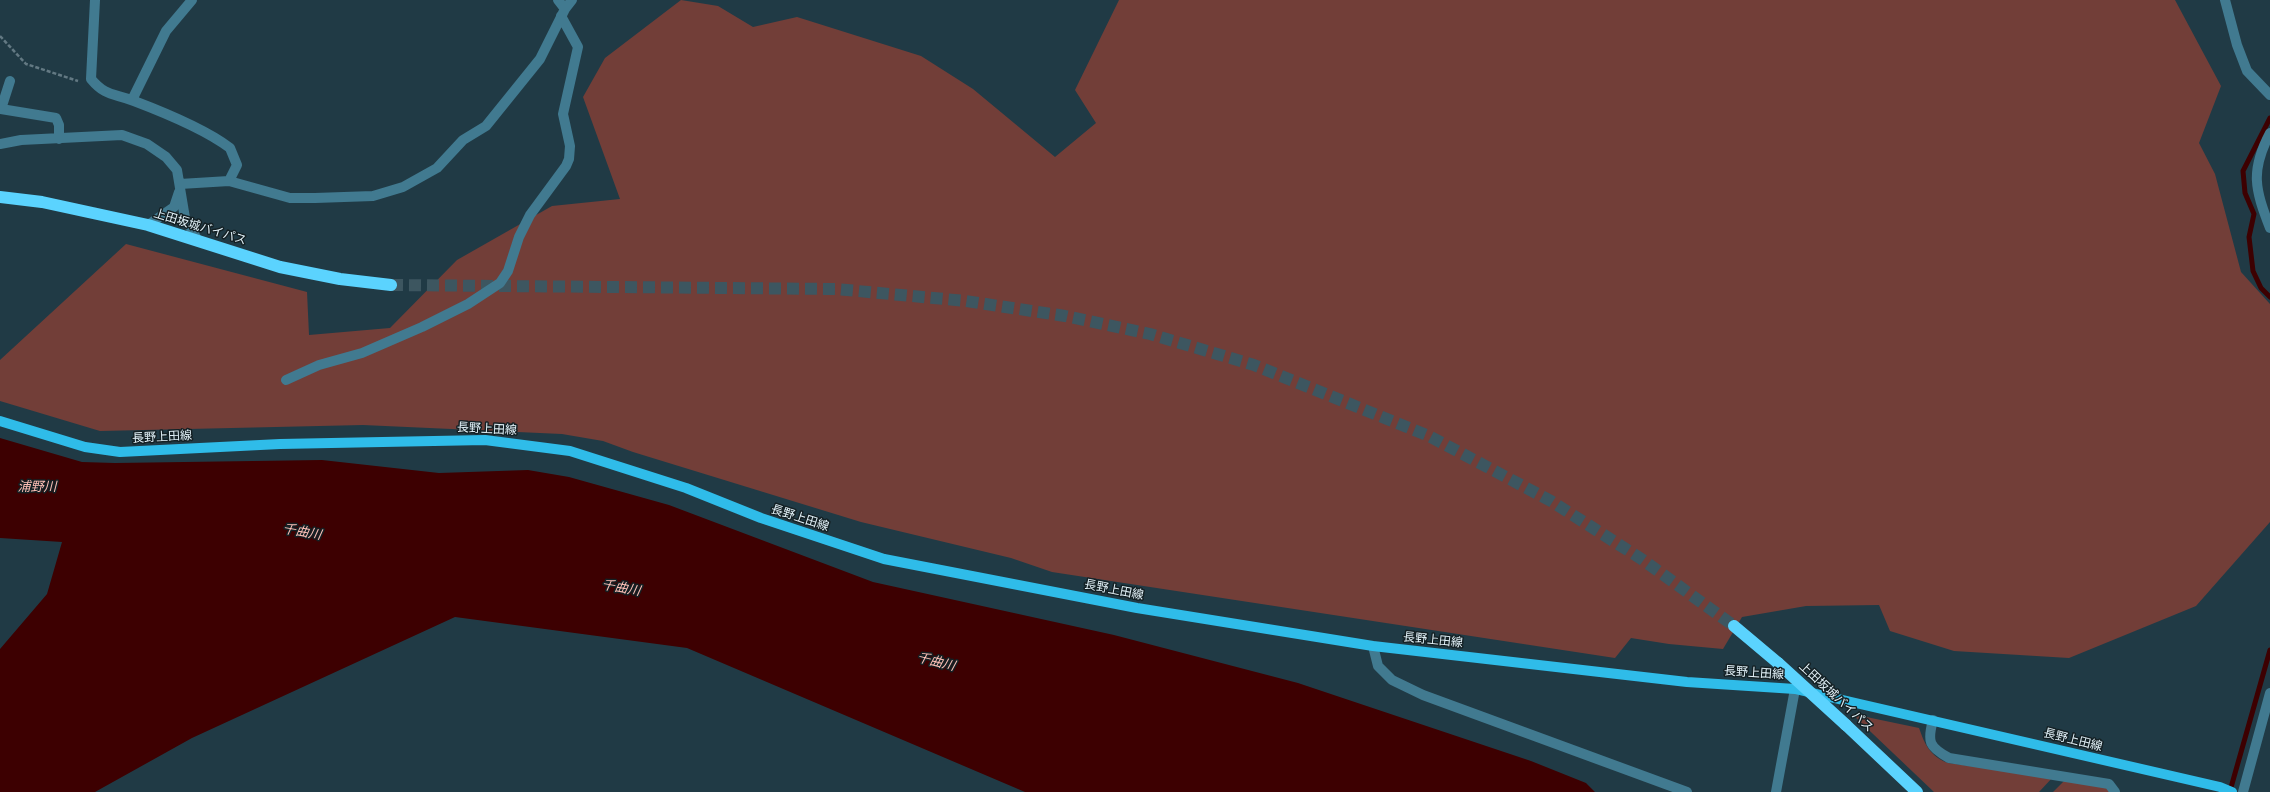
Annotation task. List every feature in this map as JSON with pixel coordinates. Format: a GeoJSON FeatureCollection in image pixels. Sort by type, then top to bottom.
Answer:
{"type":"FeatureCollection","features":[{"type":"Feature","properties":{"kind":"highway","name":"上田坂城バイパス"},"geometry":{"type":"LineString","coordinates":[[0,197],[42,202],[148,225],[280,267],[340,279],[391,285]]}},
{"type":"Feature","properties":{"kind":"highway","name":"上田坂城バイパス"},"geometry":{"type":"LineString","coordinates":[[1734,626],[1778,663],[1917,792]]}},
{"type":"Feature","properties":{"kind":"main road","name":"長野上田線"},"geometry":{"type":"LineString","coordinates":[[0,421],[79,445],[120,452],[280,444],[485,440],[570,451],[686,488],[760,518],[884,559],[1137,608],[1373,646],[1687,682],[1796,689],[1933,720],[2224,790]]}},
{"type":"Feature","properties":{"kind":"street"},"geometry":{"type":"LineString","coordinates":[[94,0],[91,79],[101,91],[132,100],[162,113],[230,148],[237,165],[229,181]]}},
{"type":"Feature","properties":{"kind":"street"},"geometry":{"type":"LineString","coordinates":[[132,100],[166,31],[192,0]]}},
{"type":"Feature","properties":{"kind":"street"},"geometry":{"type":"LineString","coordinates":[[286,380],[308,369],[362,353],[422,327],[479,297],[504,278],[530,215],[566,166],[571,152],[563,114],[578,47],[558,0]]}},
{"type":"Feature","properties":{"kind":"street"},"geometry":{"type":"LineString","coordinates":[[180,184],[229,181],[290,198],[373,196],[403,187],[437,168],[463,140],[486,126],[540,59],[563,12],[572,0]]}},
{"type":"Feature","properties":{"kind":"street"},"geometry":{"type":"LineString","coordinates":[[2225,0],[2237,45],[2247,71],[2270,95]]}},
{"type":"Feature","properties":{"kind":"street"},"geometry":{"type":"LineString","coordinates":[[10,81],[1,109],[56,118],[59,125],[59,139]]}},
{"type":"Feature","properties":{"kind":"street"},"geometry":{"type":"LineString","coordinates":[[2270,133],[2259,154],[2256,168],[2261,204],[2270,228]]}},
{"type":"Feature","properties":{"kind":"street"},"geometry":{"type":"LineString","coordinates":[[0,144],[21,140],[122,135],[147,144],[166,157],[177,170],[185,218],[198,241]]}},
{"type":"Feature","properties":{"kind":"street"},"geometry":{"type":"LineString","coordinates":[[148,225],[174,208],[178,200],[180,184]]}},
{"type":"Feature","properties":{"kind":"street"},"geometry":{"type":"LineString","coordinates":[[1373,646],[1378,666],[1392,680],[1423,695],[1687,792]]}},
{"type":"Feature","properties":{"kind":"street"},"geometry":{"type":"LineString","coordinates":[[1776,792],[1796,689]]}},
{"type":"Feature","properties":{"kind":"street"},"geometry":{"type":"LineString","coordinates":[[2243,792],[2270,693]]}},
{"type":"Feature","properties":{"kind":"street"},"geometry":{"type":"LineString","coordinates":[[1933,720],[1930,733],[1930,742],[1936,751],[1949,758],[2109,784],[2116,792]]}},
{"type":"Feature","properties":{"kind":"path"},"geometry":{"type":"LineString","coordinates":[[0,36],[26,64],[97,87]]}},
{"type":"Feature","properties":{"kind":"shaded area"},"geometry":{"type":"Polygon","coordinates":[[[681,0],[718,6],[753,27],[797,17],[921,56],[973,89],[1055,157],[1096,123],[1075,90],[1119,0],[2175,0],[2221,86],[2199,143],[2215,174],[2241,272],[2270,304],[2270,522],[2196,606],[2069,658],[1954,651],[1890,631],[1879,605],[1806,606],[1742,617],[1723,649],[1669,644],[1631,638],[1615,658],[1052,572],[1011,558],[861,522],[633,452],[603,441],[562,434],[363,425],[100,431],[0,401],[0,360],[126,244],[307,292],[309,335],[390,328],[457,260],[552,206],[620,199],[583,97],[605,58],[681,0]]]}},
{"type":"Feature","properties":{"kind":"shaded area"},"geometry":{"type":"Polygon","coordinates":[[[1852,714],[1919,728],[1932,753],[1948,763],[2053,777],[2039,792],[1934,792],[1852,714]]]}},
{"type":"Feature","properties":{"kind":"shaded area"},"geometry":{"type":"Polygon","coordinates":[[[2065,780],[2107,788],[2110,792],[2053,792],[2065,780]]]}},
{"type":"Feature","properties":{"kind":"water"},"geometry":{"type":"Polygon","coordinates":[[[0,438],[82,462],[115,463],[322,460],[439,473],[528,470],[569,477],[669,505],[873,582],[1114,635],[1298,683],[1531,761],[1586,783],[1595,792],[1025,792],[687,648],[455,617],[192,738],[95,792],[0,792],[0,649],[47,594],[62,542],[0,538],[0,438]]]}},
{"type":"Feature","properties":{"kind":"waterway"},"geometry":{"type":"LineString","coordinates":[[2270,118],[2243,171],[2245,193],[2254,214],[2249,237],[2253,271],[2261,288],[2270,297]]}},
{"type":"Feature","properties":{"kind":"waterway"},"geometry":{"type":"LineString","coordinates":[[2230,791],[2270,650]]}},
{"type":"Feature","properties":{"kind":"tunnel"},"geometry":{"type":"LineString","coordinates":[[391,285],[836,289],[966,301],[1065,316],[1150,334],[1254,365],[1429,436],[1551,501],[1643,560],[1734,626]]}},
{"type":"Feature","properties":{"kind":"water label","name":"浦野川"},"geometry":{"type":"Point","coordinates":[37,487]}},
{"type":"Feature","properties":{"kind":"water label","name":"千曲川"},"geometry":{"type":"Point","coordinates":[302,532]}},
{"type":"Feature","properties":{"kind":"water label","name":"千曲川"},"geometry":{"type":"Point","coordinates":[621,588]}},
{"type":"Feature","properties":{"kind":"water label","name":"千曲川"},"geometry":{"type":"Point","coordinates":[936,662]}}]}
